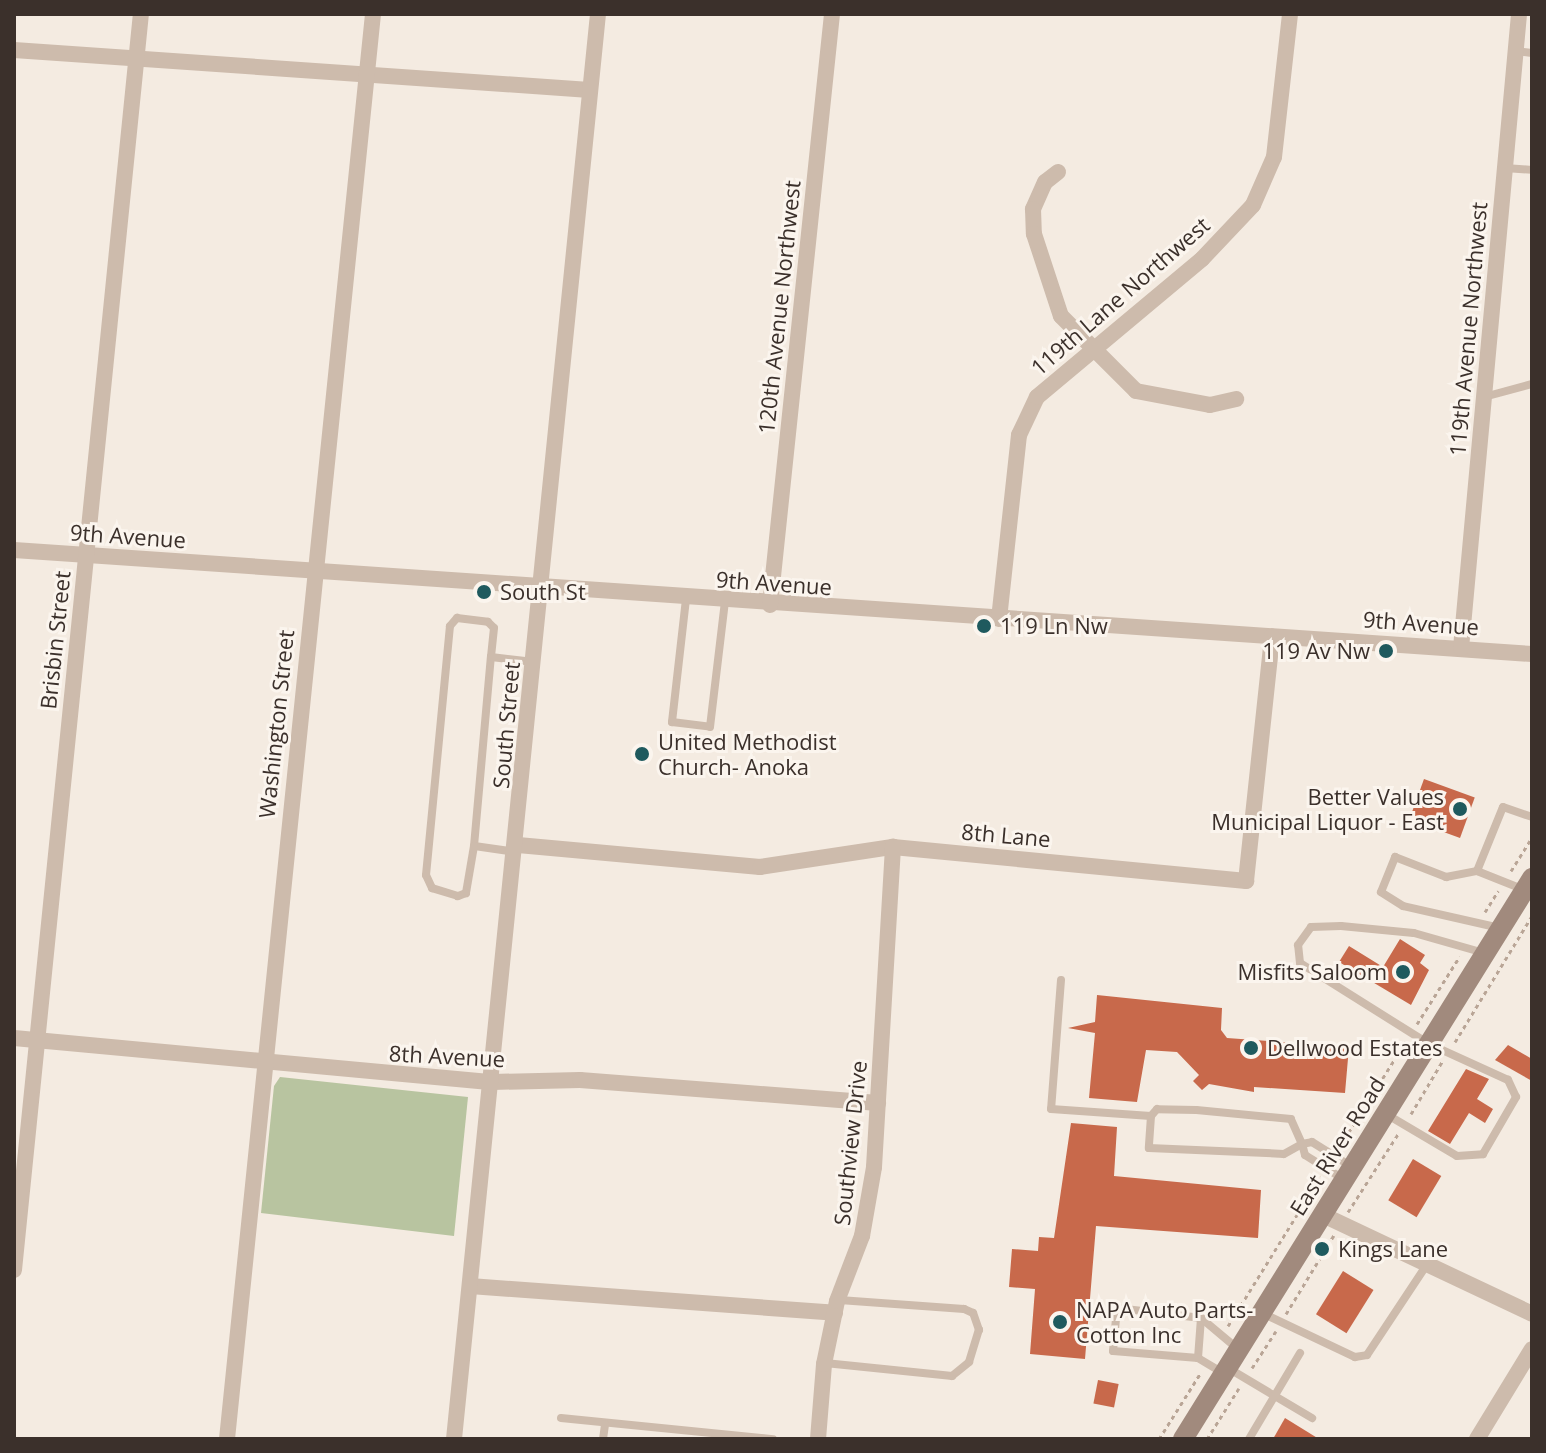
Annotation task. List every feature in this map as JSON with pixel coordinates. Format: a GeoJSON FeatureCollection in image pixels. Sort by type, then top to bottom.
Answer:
{"type":"FeatureCollection","features":[{"type":"Feature","properties":{"kind":"main road","name":"East River Road"},"geometry":{"type":"LineString","coordinates":[[1187,1437],[1220,1368],[1239,1349],[1261,1313],[1331,1220],[1349,1173],[1429,1044],[1476,949],[1500,928],[1530,882]]}},
{"type":"Feature","properties":{"kind":"street","name":"Brisbin Street"},"geometry":{"type":"LineString","coordinates":[[14,1270],[141,14]]}},
{"type":"Feature","properties":{"kind":"street","name":"Washington Street"},"geometry":{"type":"LineString","coordinates":[[227,1439],[373,14]]}},
{"type":"Feature","properties":{"kind":"street","name":"South Street"},"geometry":{"type":"LineString","coordinates":[[454,1439],[517,848],[598,14]]}},
{"type":"Feature","properties":{"kind":"street","name":"120th Avenue Northwest"},"geometry":{"type":"LineString","coordinates":[[770,605],[832,14]]}},
{"type":"Feature","properties":{"kind":"street","name":"119th Lane Northwest"},"geometry":{"type":"LineString","coordinates":[[999,619],[1019,435],[1037,397],[1202,259],[1253,205],[1274,157],[1290,14]]}},
{"type":"Feature","properties":{"kind":"street","name":"119th Avenue Northwest"},"geometry":{"type":"LineString","coordinates":[[1461,648],[1505,168],[1524,52],[1519,14]]}},
{"type":"Feature","properties":{"kind":"street"},"geometry":{"type":"LineString","coordinates":[[14,50],[368,71],[590,90]]}},
{"type":"Feature","properties":{"kind":"street"},"geometry":{"type":"LineString","coordinates":[[1058,172],[1045,182],[1033,209],[1034,234],[1061,316],[1136,391],[1210,405],[1236,399]]}},
{"type":"Feature","properties":{"kind":"street","name":"9th Avenue"},"geometry":{"type":"LineString","coordinates":[[14,550],[314,569],[770,605],[1532,654]]}},
{"type":"Feature","properties":{"kind":"street","name":"8th Lane"},"geometry":{"type":"LineString","coordinates":[[517,848],[760,867],[893,847],[1246,881],[1272,636]]}},
{"type":"Feature","properties":{"kind":"street","name":"Southview Drive"},"geometry":{"type":"LineString","coordinates":[[818,1439],[824,1363],[836,1306],[862,1236],[878,1103],[893,847]]}},
{"type":"Feature","properties":{"kind":"street","name":"8th Avenue"},"geometry":{"type":"LineString","coordinates":[[14,1038],[492,1082],[580,1080],[878,1103]]}},
{"type":"Feature","properties":{"kind":"street"},"geometry":{"type":"LineString","coordinates":[[1331,1220],[1429,1262],[1532,1314]]}},
{"type":"Feature","properties":{"kind":"street"},"geometry":{"type":"LineString","coordinates":[[470,1286],[836,1306]]}},
{"type":"Feature","properties":{"kind":"street"},"geometry":{"type":"LineString","coordinates":[[1477,1439],[1532,1349]]}},
{"type":"Feature","properties":{"kind":"lane"},"geometry":{"type":"LineString","coordinates":[[1505,168],[1532,170]]}},
{"type":"Feature","properties":{"kind":"lane"},"geometry":{"type":"LineString","coordinates":[[1484,397],[1532,384]]}},
{"type":"Feature","properties":{"kind":"lane"},"geometry":{"type":"LineString","coordinates":[[686,599],[672,722],[710,727],[725,601]]}},
{"type":"Feature","properties":{"kind":"lane"},"geometry":{"type":"LineString","coordinates":[[457,618],[494,628],[474,846],[466,893],[432,888],[426,850],[450,626],[457,618]]}},
{"type":"Feature","properties":{"kind":"lane"},"geometry":{"type":"LineString","coordinates":[[491,657],[534,662]]}},
{"type":"Feature","properties":{"kind":"lane"},"geometry":{"type":"LineString","coordinates":[[1477,871],[1503,807],[1532,817]]}},
{"type":"Feature","properties":{"kind":"lane"},"geometry":{"type":"LineString","coordinates":[[474,846],[517,848]]}},
{"type":"Feature","properties":{"kind":"lane"},"geometry":{"type":"LineString","coordinates":[[1500,928],[1403,906],[1381,892],[1395,857],[1446,877],[1477,871],[1504,882],[1530,882]]}},
{"type":"Feature","properties":{"kind":"lane"},"geometry":{"type":"LineString","coordinates":[[1385,1114],[1457,1156],[1483,1154],[1516,1097],[1508,1080],[1429,1044],[1300,963],[1298,945],[1311,927],[1341,926],[1476,949]]}},
{"type":"Feature","properties":{"kind":"lane"},"geometry":{"type":"LineString","coordinates":[[1061,980],[1051,1109],[1151,1116]]}},
{"type":"Feature","properties":{"kind":"lane"},"geometry":{"type":"LineString","coordinates":[[1349,1173],[1326,1168],[1305,1155],[1302,1144],[1291,1119],[1157,1109],[1151,1116],[1149,1148],[1284,1154],[1302,1144],[1312,1142],[1334,1156],[1349,1173]]}},
{"type":"Feature","properties":{"kind":"lane"},"geometry":{"type":"LineString","coordinates":[[1261,1313],[1355,1357],[1367,1355],[1429,1262]]}},
{"type":"Feature","properties":{"kind":"lane"},"geometry":{"type":"LineString","coordinates":[[824,1363],[958,1375],[979,1330],[973,1313],[964,1309],[836,1306]]}},
{"type":"Feature","properties":{"kind":"lane"},"geometry":{"type":"LineString","coordinates":[[1239,1349],[1221,1338],[1201,1318],[1117,1308],[1113,1351],[1220,1368],[1312,1418]]}},
{"type":"Feature","properties":{"kind":"lane"},"geometry":{"type":"LineString","coordinates":[[1201,1318],[1220,1368]]}},
{"type":"Feature","properties":{"kind":"lane"},"geometry":{"type":"LineString","coordinates":[[1249,1439],[1300,1353]]}},
{"type":"Feature","properties":{"kind":"lane"},"geometry":{"type":"LineString","coordinates":[[561,1418],[773,1439]]}},
{"type":"Feature","properties":{"kind":"lane"},"geometry":{"type":"LineString","coordinates":[[603,1439],[605,1424]]}},
{"type":"Feature","properties":{"kind":"path"},"geometry":{"type":"LineString","coordinates":[[1478,923],[1532,837]]}},
{"type":"Feature","properties":{"kind":"path"},"geometry":{"type":"LineString","coordinates":[[1159,1439],[1220,1368],[1281,1322],[1331,1220],[1404,1124],[1532,916]]}},
{"type":"Feature","properties":{"kind":"path"},"geometry":{"type":"LineString","coordinates":[[1334,1156],[1411,1033],[1476,949]]}},
{"type":"Feature","properties":{"kind":"path"},"geometry":{"type":"LineString","coordinates":[[1221,1338],[1326,1168]]}},
{"type":"Feature","properties":{"kind":"path"},"geometry":{"type":"LineString","coordinates":[[1207,1439],[1220,1368]]}},
{"type":"Feature","properties":{"kind":"green space"},"geometry":{"type":"Polygon","coordinates":[[[280,1077],[468,1097],[454,1236],[261,1213],[274,1086],[280,1077]]]}},
{"type":"Feature","properties":{"kind":"building"},"geometry":{"type":"Polygon","coordinates":[[[1424,779],[1475,797],[1460,838],[1409,819],[1424,779]]]}},
{"type":"Feature","properties":{"kind":"building"},"geometry":{"type":"Polygon","coordinates":[[[1400,939],[1425,955],[1420,963],[1429,970],[1411,1005],[1339,962],[1349,946],[1383,967],[1400,939]]]}},
{"type":"Feature","properties":{"kind":"building","name":"Dellwood Estates"},"geometry":{"type":"Polygon","coordinates":[[[1097,995],[1222,1008],[1221,1030],[1227,1038],[1349,1047],[1345,1093],[1254,1087],[1254,1092],[1209,1084],[1202,1090],[1193,1081],[1199,1075],[1177,1052],[1146,1050],[1137,1102],[1089,1098],[1095,1033],[1068,1028],[1095,1022],[1097,995]]]}},
{"type":"Feature","properties":{"kind":"building"},"geometry":{"type":"Polygon","coordinates":[[[1508,1045],[1532,1059],[1532,1081],[1495,1060],[1508,1045]]]}},
{"type":"Feature","properties":{"kind":"building"},"geometry":{"type":"Polygon","coordinates":[[[1466,1069],[1489,1079],[1477,1099],[1493,1109],[1485,1123],[1469,1113],[1450,1144],[1428,1131],[1466,1069]]]}},
{"type":"Feature","properties":{"kind":"building"},"geometry":{"type":"Polygon","coordinates":[[[1071,1123],[1117,1127],[1114,1176],[1261,1190],[1258,1238],[1096,1226],[1085,1359],[1030,1354],[1035,1289],[1009,1287],[1012,1249],[1038,1251],[1039,1237],[1054,1238],[1071,1123]]]}},
{"type":"Feature","properties":{"kind":"building"},"geometry":{"type":"Polygon","coordinates":[[[1413,1159],[1441,1176],[1417,1217],[1388,1200],[1413,1159]]]}},
{"type":"Feature","properties":{"kind":"building"},"geometry":{"type":"Polygon","coordinates":[[[1343,1271],[1374,1290],[1347,1333],[1316,1314],[1343,1271]]]}},
{"type":"Feature","properties":{"kind":"building"},"geometry":{"type":"Polygon","coordinates":[[[1098,1380],[1119,1384],[1114,1408],[1093,1404],[1098,1380]]]}},
{"type":"Feature","properties":{"kind":"building"},"geometry":{"type":"Polygon","coordinates":[[[1285,1418],[1319,1439],[1273,1439],[1285,1418]]]}},
{"type":"Feature","properties":{"kind":"place","name":"South St"},"geometry":{"type":"Point","coordinates":[484,592]}},
{"type":"Feature","properties":{"kind":"place","name":"119 Ln Nw"},"geometry":{"type":"Point","coordinates":[984,626]}},
{"type":"Feature","properties":{"kind":"place","name":"119 Av Nw"},"geometry":{"type":"Point","coordinates":[1386,651]}},
{"type":"Feature","properties":{"kind":"place","name":"United Methodist Church- Anoka"},"geometry":{"type":"Point","coordinates":[642,754]}},
{"type":"Feature","properties":{"kind":"place","name":"Better Values Municipal Liquor - East"},"geometry":{"type":"Point","coordinates":[1460,809]}},
{"type":"Feature","properties":{"kind":"place","name":"Misfits Saloom"},"geometry":{"type":"Point","coordinates":[1403,972]}},
{"type":"Feature","properties":{"kind":"place","name":"Dellwood Estates"},"geometry":{"type":"Point","coordinates":[1251,1048]}},
{"type":"Feature","properties":{"kind":"place","name":"Kings Lane"},"geometry":{"type":"Point","coordinates":[1322,1249]}},
{"type":"Feature","properties":{"kind":"place","name":"NAPA Auto Parts- Cotton Inc"},"geometry":{"type":"Point","coordinates":[1060,1322]}}]}
